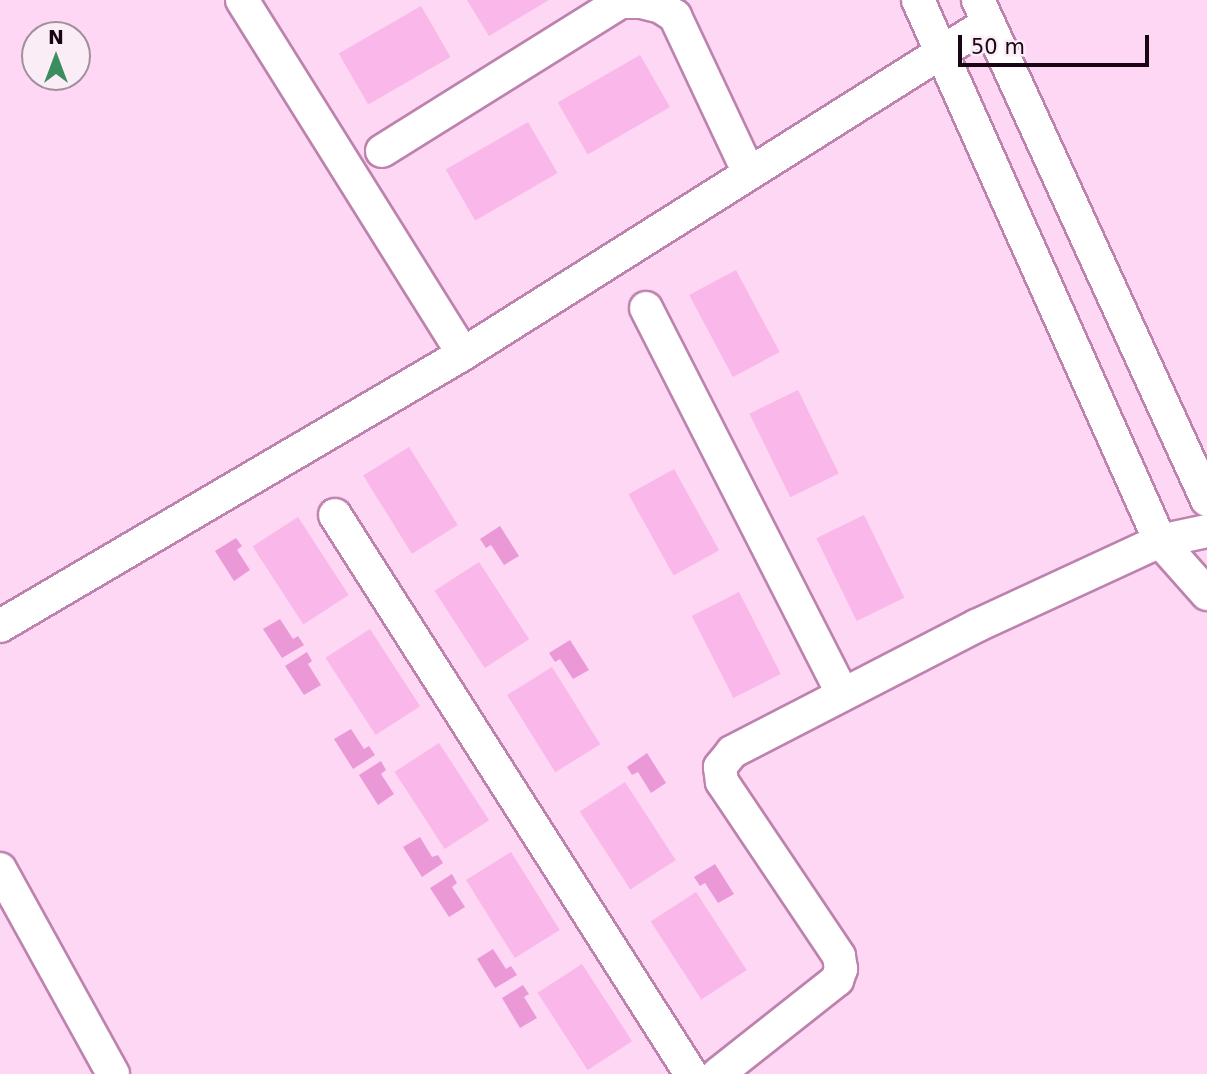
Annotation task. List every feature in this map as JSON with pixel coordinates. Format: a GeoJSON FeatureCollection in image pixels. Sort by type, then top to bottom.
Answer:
{"type":"FeatureCollection","features":[{"type":"Feature","properties":{"kind":"street"},"geometry":{"type":"LineString","coordinates":[[242,0],[463,354]]}},
{"type":"Feature","properties":{"kind":"street"},"geometry":{"type":"LineString","coordinates":[[918,0],[1160,541],[1207,594]]}},
{"type":"Feature","properties":{"kind":"street"},"geometry":{"type":"LineString","coordinates":[[382,151],[620,2],[641,2],[660,7],[675,16],[749,173]]}},
{"type":"Feature","properties":{"kind":"street"},"geometry":{"type":"LineString","coordinates":[[0,626],[463,354],[942,52],[983,12],[1207,500]]}},
{"type":"Feature","properties":{"kind":"street"},"geometry":{"type":"LineString","coordinates":[[646,308],[842,693]]}},
{"type":"Feature","properties":{"kind":"street"},"geometry":{"type":"LineString","coordinates":[[335,515],[691,1074]]}},
{"type":"Feature","properties":{"kind":"street"},"geometry":{"type":"LineString","coordinates":[[718,1074],[837,979],[841,969],[839,956],[722,782],[720,767],[732,752],[842,693],[1160,541],[1207,531]]}},
{"type":"Feature","properties":{"kind":"street"},"geometry":{"type":"LineString","coordinates":[[0,869],[113,1074]]}},
{"type":"Feature","properties":{"kind":"shaded area"},"geometry":{"type":"Polygon","coordinates":[[[500,526],[519,556],[504,565],[491,545],[486,548],[480,539],[500,526]]]}},
{"type":"Feature","properties":{"kind":"shaded area"},"geometry":{"type":"Polygon","coordinates":[[[236,538],[242,546],[237,550],[250,570],[234,581],[215,551],[236,538]]]}},
{"type":"Feature","properties":{"kind":"shaded area"},"geometry":{"type":"Polygon","coordinates":[[[280,619],[293,639],[298,636],[304,645],[282,658],[263,629],[280,619]]]}},
{"type":"Feature","properties":{"kind":"shaded area"},"geometry":{"type":"Polygon","coordinates":[[[570,640],[589,670],[573,679],[560,659],[555,662],[549,653],[570,640]]]}},
{"type":"Feature","properties":{"kind":"shaded area"},"geometry":{"type":"Polygon","coordinates":[[[307,652],[312,661],[308,664],[321,685],[304,695],[285,666],[307,652]]]}},
{"type":"Feature","properties":{"kind":"shaded area"},"geometry":{"type":"Polygon","coordinates":[[[351,729],[364,749],[369,746],[375,755],[353,769],[334,739],[351,729]]]}},
{"type":"Feature","properties":{"kind":"shaded area"},"geometry":{"type":"Polygon","coordinates":[[[647,753],[666,783],[651,793],[638,772],[632,775],[627,767],[647,753]]]}},
{"type":"Feature","properties":{"kind":"shaded area"},"geometry":{"type":"Polygon","coordinates":[[[381,761],[386,770],[381,774],[394,794],[378,805],[359,775],[381,761]]]}},
{"type":"Feature","properties":{"kind":"shaded area"},"geometry":{"type":"Polygon","coordinates":[[[420,837],[432,857],[438,855],[443,863],[422,877],[403,847],[420,837]]]}},
{"type":"Feature","properties":{"kind":"shaded area"},"geometry":{"type":"Polygon","coordinates":[[[715,864],[734,894],[718,903],[705,883],[700,886],[694,877],[715,864]]]}},
{"type":"Feature","properties":{"kind":"shaded area"},"geometry":{"type":"Polygon","coordinates":[[[452,874],[457,883],[452,887],[465,907],[449,917],[430,888],[452,874]]]}},
{"type":"Feature","properties":{"kind":"shaded area"},"geometry":{"type":"Polygon","coordinates":[[[493,949],[506,969],[511,966],[517,975],[495,988],[477,959],[493,949]]]}},
{"type":"Feature","properties":{"kind":"shaded area"},"geometry":{"type":"Polygon","coordinates":[[[523,985],[529,994],[524,997],[537,1018],[520,1028],[502,998],[523,985]]]}},
{"type":"Feature","properties":{"kind":"building"},"geometry":{"type":"Polygon","coordinates":[[[467,0],[549,0],[489,36],[467,0]]]}},
{"type":"Feature","properties":{"kind":"building"},"geometry":{"type":"Polygon","coordinates":[[[421,6],[450,57],[368,105],[339,54],[421,6]]]}},
{"type":"Feature","properties":{"kind":"building"},"geometry":{"type":"Polygon","coordinates":[[[640,55],[670,107],[588,154],[558,102],[640,55]]]}},
{"type":"Feature","properties":{"kind":"building"},"geometry":{"type":"Polygon","coordinates":[[[528,122],[558,173],[475,221],[446,170],[528,122]]]}},
{"type":"Feature","properties":{"kind":"building"},"geometry":{"type":"Polygon","coordinates":[[[736,270],[780,352],[733,377],[689,295],[736,270]]]}},
{"type":"Feature","properties":{"kind":"building"},"geometry":{"type":"Polygon","coordinates":[[[798,390],[839,474],[790,497],[749,414],[798,390]]]}},
{"type":"Feature","properties":{"kind":"building"},"geometry":{"type":"Polygon","coordinates":[[[409,447],[458,525],[412,554],[363,476],[409,447]]]}},
{"type":"Feature","properties":{"kind":"building"},"geometry":{"type":"Polygon","coordinates":[[[674,469],[719,550],[674,576],[629,494],[674,469]]]}},
{"type":"Feature","properties":{"kind":"building"},"geometry":{"type":"Polygon","coordinates":[[[864,515],[904,598],[857,621],[816,538],[864,515]]]}},
{"type":"Feature","properties":{"kind":"building"},"geometry":{"type":"Polygon","coordinates":[[[298,517],[349,595],[303,624],[253,546],[298,517]]]}},
{"type":"Feature","properties":{"kind":"building"},"geometry":{"type":"Polygon","coordinates":[[[479,562],[529,639],[485,668],[435,591],[479,562]]]}},
{"type":"Feature","properties":{"kind":"building"},"geometry":{"type":"Polygon","coordinates":[[[739,592],[781,674],[734,698],[692,616],[739,592]]]}},
{"type":"Feature","properties":{"kind":"building"},"geometry":{"type":"Polygon","coordinates":[[[370,629],[420,706],[376,735],[326,658],[370,629]]]}},
{"type":"Feature","properties":{"kind":"building"},"geometry":{"type":"Polygon","coordinates":[[[552,667],[600,744],[555,772],[507,695],[552,667]]]}},
{"type":"Feature","properties":{"kind":"building"},"geometry":{"type":"Polygon","coordinates":[[[439,743],[489,820],[445,849],[395,772],[439,743]]]}},
{"type":"Feature","properties":{"kind":"building"},"geometry":{"type":"Polygon","coordinates":[[[625,782],[676,860],[630,889],[580,811],[625,782]]]}},
{"type":"Feature","properties":{"kind":"building"},"geometry":{"type":"Polygon","coordinates":[[[511,852],[560,930],[515,958],[466,880],[511,852]]]}},
{"type":"Feature","properties":{"kind":"building"},"geometry":{"type":"Polygon","coordinates":[[[696,892],[747,970],[701,999],[651,921],[696,892]]]}},
{"type":"Feature","properties":{"kind":"building"},"geometry":{"type":"Polygon","coordinates":[[[582,964],[632,1041],[588,1070],[538,993],[582,964]]]}}]}
